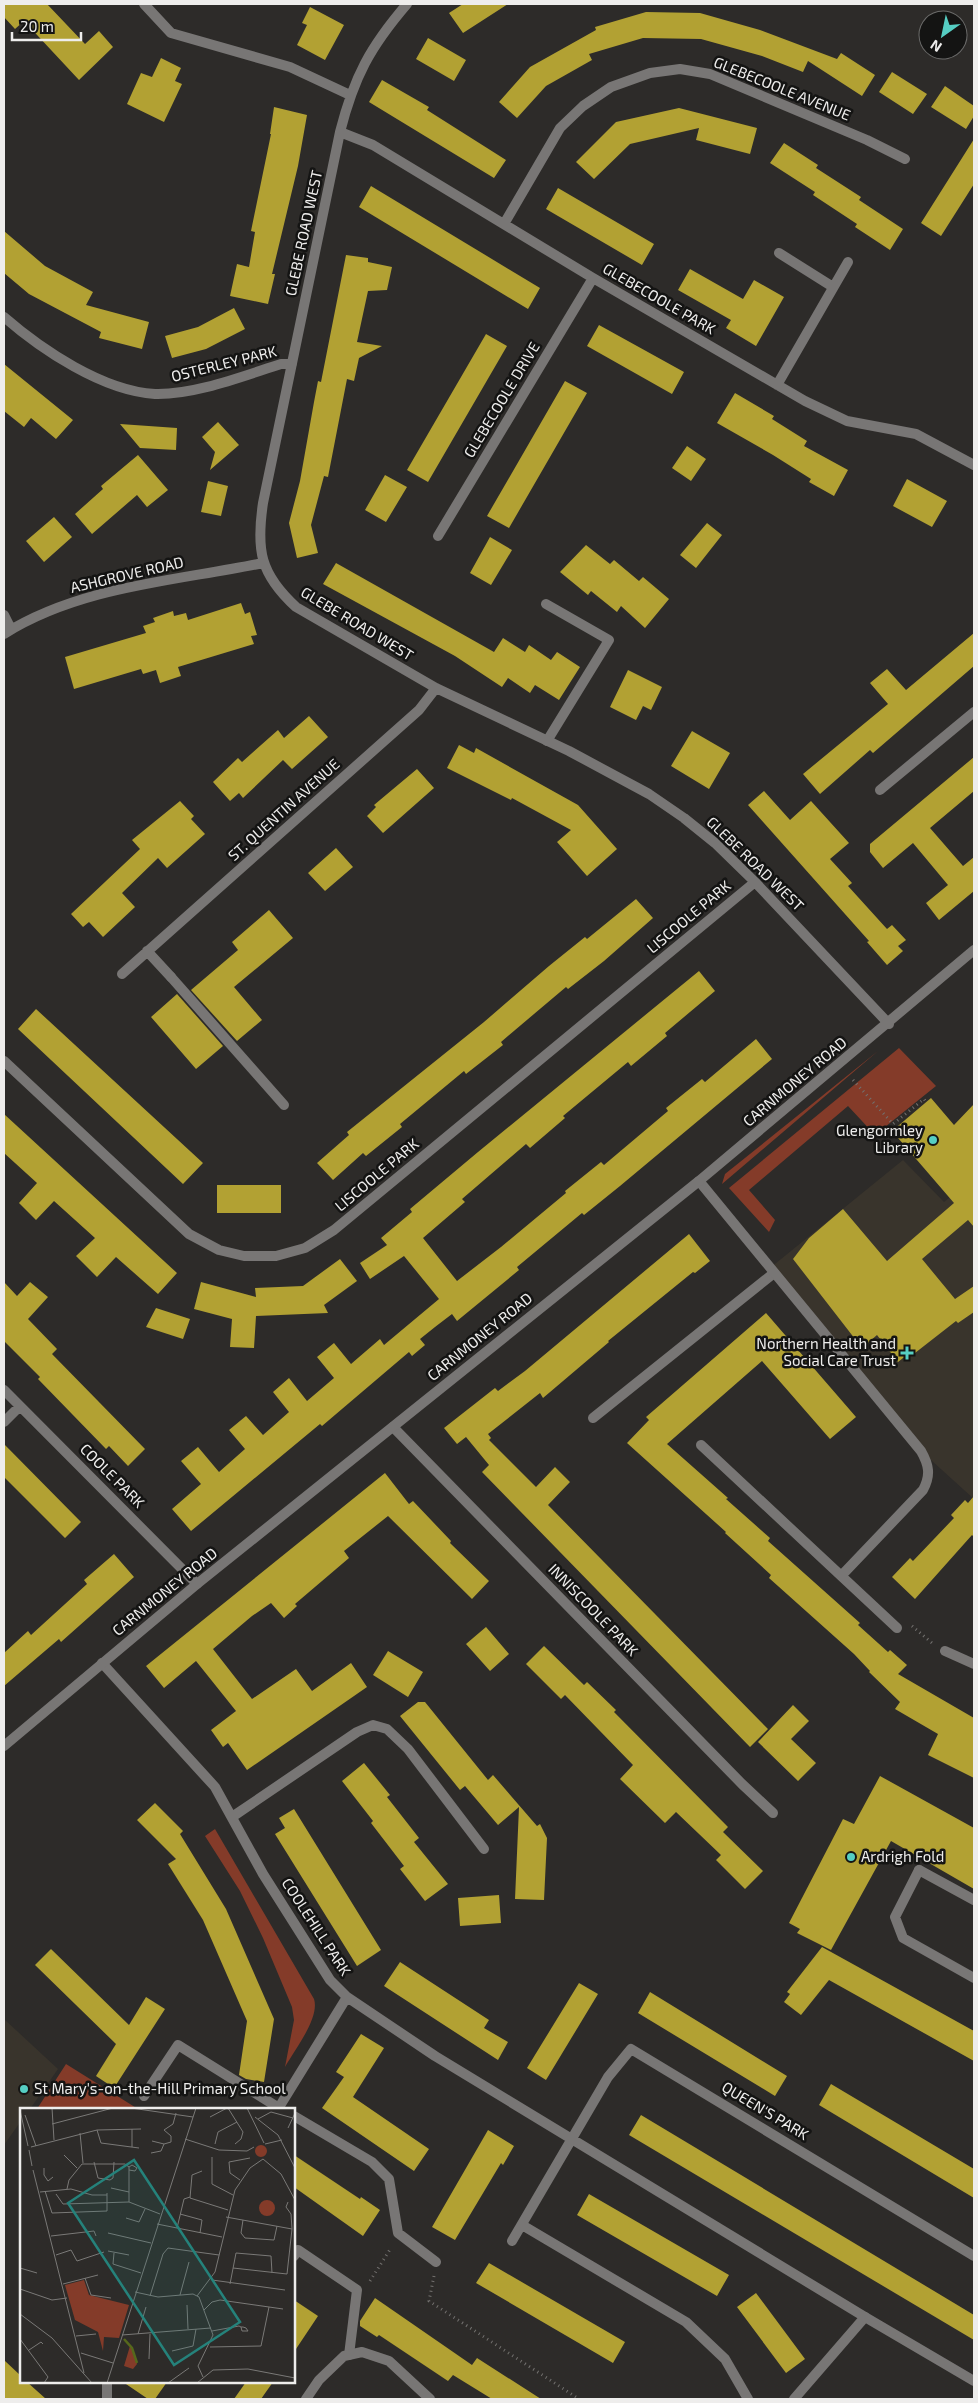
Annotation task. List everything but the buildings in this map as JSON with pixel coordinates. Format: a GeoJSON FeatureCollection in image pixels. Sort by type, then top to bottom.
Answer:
{"type":"FeatureCollection","features":[{"type":"Feature","properties":{"kind":"street"},"geometry":{"type":"LineString","coordinates":[[144,4],[171,33],[290,67],[350,95]]}},
{"type":"Feature","properties":{"kind":"street","name":"GLEBE ROAD WEST"},"geometry":{"type":"LineString","coordinates":[[407,4],[371,51],[350,95],[340,132],[261,519],[259,544],[263,563],[280,593],[296,607],[436,688],[547,741],[649,794],[684,818],[716,843],[755,882],[888,1024]]}},
{"type":"Feature","properties":{"kind":"street","name":"GLEBECOOLE AVENUE"},"geometry":{"type":"LineString","coordinates":[[504,224],[560,128],[583,106],[611,87],[650,73],[680,69],[710,74],[859,136],[905,159]]}},
{"type":"Feature","properties":{"kind":"street","name":"GLEBECOOLE PARK"},"geometry":{"type":"LineString","coordinates":[[340,132],[373,145],[593,278],[777,385],[847,422],[916,434],[974,465]]}},
{"type":"Feature","properties":{"kind":"street"},"geometry":{"type":"LineString","coordinates":[[779,253],[834,287]]}},
{"type":"Feature","properties":{"kind":"street"},"geometry":{"type":"LineString","coordinates":[[777,385],[848,262]]}},
{"type":"Feature","properties":{"kind":"street","name":"GLEBECOOLE DRIVE"},"geometry":{"type":"LineString","coordinates":[[438,536],[593,278]]}},
{"type":"Feature","properties":{"kind":"street","name":"OSTERLEY PARK"},"geometry":{"type":"LineString","coordinates":[[4,317],[27,338],[57,358],[122,387],[154,394],[183,392],[281,364],[292,364]]}},
{"type":"Feature","properties":{"kind":"street","name":"ASHGROVE ROAD"},"geometry":{"type":"LineString","coordinates":[[8,631],[49,610],[88,597],[263,563]]}},
{"type":"Feature","properties":{"kind":"street"},"geometry":{"type":"LineString","coordinates":[[546,604],[609,640],[547,741]]}},
{"type":"Feature","properties":{"kind":"street"},"geometry":{"type":"LineString","coordinates":[[4,615],[8,631]]}},
{"type":"Feature","properties":{"kind":"street","name":"ST. QUENTIN AVENUE"},"geometry":{"type":"LineString","coordinates":[[122,974],[419,710],[436,688]]}},
{"type":"Feature","properties":{"kind":"street"},"geometry":{"type":"LineString","coordinates":[[880,790],[974,712]]}},
{"type":"Feature","properties":{"kind":"street","name":"LISCOOLE PARK"},"geometry":{"type":"LineString","coordinates":[[4,1060],[189,1234],[218,1250],[244,1256],[276,1256],[305,1248],[334,1230],[755,882]]}},
{"type":"Feature","properties":{"kind":"street","name":"CARNMONEY ROAD"},"geometry":{"type":"LineString","coordinates":[[4,1746],[197,1584],[699,1181],[974,950]]}},
{"type":"Feature","properties":{"kind":"street"},"geometry":{"type":"LineString","coordinates":[[147,951],[284,1105]]}},
{"type":"Feature","properties":{"kind":"street"},"geometry":{"type":"LineString","coordinates":[[699,1181],[921,1451],[928,1465],[928,1480],[923,1490],[842,1575]]}},
{"type":"Feature","properties":{"kind":"street"},"geometry":{"type":"LineString","coordinates":[[593,1418],[774,1273]]}},
{"type":"Feature","properties":{"kind":"street","name":"COOLE PARK"},"geometry":{"type":"LineString","coordinates":[[4,1390],[197,1584]]}},
{"type":"Feature","properties":{"kind":"street"},"geometry":{"type":"LineString","coordinates":[[4,1422],[20,1406]]}},
{"type":"Feature","properties":{"kind":"street","name":"INNISCOOLE PARK"},"geometry":{"type":"LineString","coordinates":[[393,1427],[742,1784],[773,1813]]}},
{"type":"Feature","properties":{"kind":"street"},"geometry":{"type":"LineString","coordinates":[[701,1445],[897,1628]]}},
{"type":"Feature","properties":{"kind":"street"},"geometry":{"type":"LineString","coordinates":[[945,1651],[974,1664]]}},
{"type":"Feature","properties":{"kind":"street","name":"COOLEHILL PARK"},"geometry":{"type":"LineString","coordinates":[[102,1663],[196,1763],[215,1787],[263,1874],[330,1980],[347,1997],[435,2056],[570,2138]]}},
{"type":"Feature","properties":{"kind":"street"},"geometry":{"type":"LineString","coordinates":[[232,1817],[357,1732],[373,1725],[387,1729],[408,1749],[484,1849]]}},
{"type":"Feature","properties":{"kind":"street"},"geometry":{"type":"LineString","coordinates":[[974,1900],[919,1870],[894,1917],[903,1938],[974,1978]]}},
{"type":"Feature","properties":{"kind":"street"},"geometry":{"type":"LineString","coordinates":[[281,2108],[347,1997]]}},
{"type":"Feature","properties":{"kind":"street"},"geometry":{"type":"LineString","coordinates":[[144,2096],[178,2045],[278,2108]]}},
{"type":"Feature","properties":{"kind":"street","name":"QUEEN'S PARK"},"geometry":{"type":"LineString","coordinates":[[512,2241],[570,2138],[608,2077],[631,2049],[974,2256]]}},
{"type":"Feature","properties":{"kind":"street"},"geometry":{"type":"LineString","coordinates":[[295,2117],[372,2162],[389,2179],[398,2233],[436,2262]]}},
{"type":"Feature","properties":{"kind":"street"},"geometry":{"type":"LineString","coordinates":[[570,2138],[974,2381]]}},
{"type":"Feature","properties":{"kind":"street"},"geometry":{"type":"LineString","coordinates":[[522,2224],[686,2322],[725,2359],[748,2399]]}},
{"type":"Feature","properties":{"kind":"street"},"geometry":{"type":"LineString","coordinates":[[295,2254],[298,2250],[357,2290],[349,2355]]}},
{"type":"Feature","properties":{"kind":"street"},"geometry":{"type":"LineString","coordinates":[[794,2399],[865,2317]]}},
{"type":"Feature","properties":{"kind":"street"},"geometry":{"type":"LineString","coordinates":[[306,2399],[319,2380],[344,2356],[362,2352],[389,2361],[430,2399]]}},
{"type":"Feature","properties":{"kind":"street"},"geometry":{"type":"LineString","coordinates":[[107,2383],[107,2399]]}},
{"type":"Feature","properties":{"kind":"path"},"geometry":{"type":"LineString","coordinates":[[854,1080],[893,1124],[924,1099],[926,1102]]}},
{"type":"Feature","properties":{"kind":"path"},"geometry":{"type":"LineString","coordinates":[[923,1636],[933,1644]]}},
{"type":"Feature","properties":{"kind":"path"},"geometry":{"type":"LineString","coordinates":[[357,2290],[367,2285],[400,2234]]}},
{"type":"Feature","properties":{"kind":"path"},"geometry":{"type":"LineString","coordinates":[[436,2262],[429,2300],[579,2399]]}},
{"type":"Feature","properties":{"kind":"shaded area"},"geometry":{"type":"Polygon","coordinates":[[[899,1048],[936,1086],[875,1135],[848,1106],[749,1190],[775,1220],[769,1232],[729,1188],[899,1048]]]}},
{"type":"Feature","properties":{"kind":"shaded area"},"geometry":{"type":"Polygon","coordinates":[[[878,1051],[722,1184],[725,1174],[878,1051]]]}},
{"type":"Feature","properties":{"kind":"shaded area","name":"Northern Health and Social Care Trust"},"geometry":{"type":"Polygon","coordinates":[[[903,1160],[944,1202],[974,1178],[974,1499],[921,1451],[770,1268],[903,1160]]]}},
{"type":"Feature","properties":{"kind":"shaded area"},"geometry":{"type":"Polygon","coordinates":[[[215,1829],[314,1999],[315,2007],[310,2024],[285,2067],[294,2020],[292,2007],[263,1938],[240,1891],[205,1836],[215,1829]]]}},
{"type":"Feature","properties":{"kind":"shaded area","name":"St Mary's-on-the-Hill Primary School"},"geometry":{"type":"Polygon","coordinates":[[[4,2019],[58,2069],[31,2108],[20,2108],[20,2122],[4,2145],[4,2019]]]}},
{"type":"Feature","properties":{"kind":"shaded area"},"geometry":{"type":"Polygon","coordinates":[[[66,2064],[136,2108],[38,2108],[66,2064]]]}},
{"type":"Feature","properties":{"kind":"place","name":"Glengormley Library"},"geometry":{"type":"Point","coordinates":[933,1140]}},
{"type":"Feature","properties":{"kind":"place","name":"Northern Health and Social Care Trust"},"geometry":{"type":"Point","coordinates":[907,1353]}},
{"type":"Feature","properties":{"kind":"place","name":"Ardrigh Fold"},"geometry":{"type":"Point","coordinates":[851,1857]}},
{"type":"Feature","properties":{"kind":"place","name":"St Mary's-on-the-Hill Primary School"},"geometry":{"type":"Point","coordinates":[24,2089]}}]}
